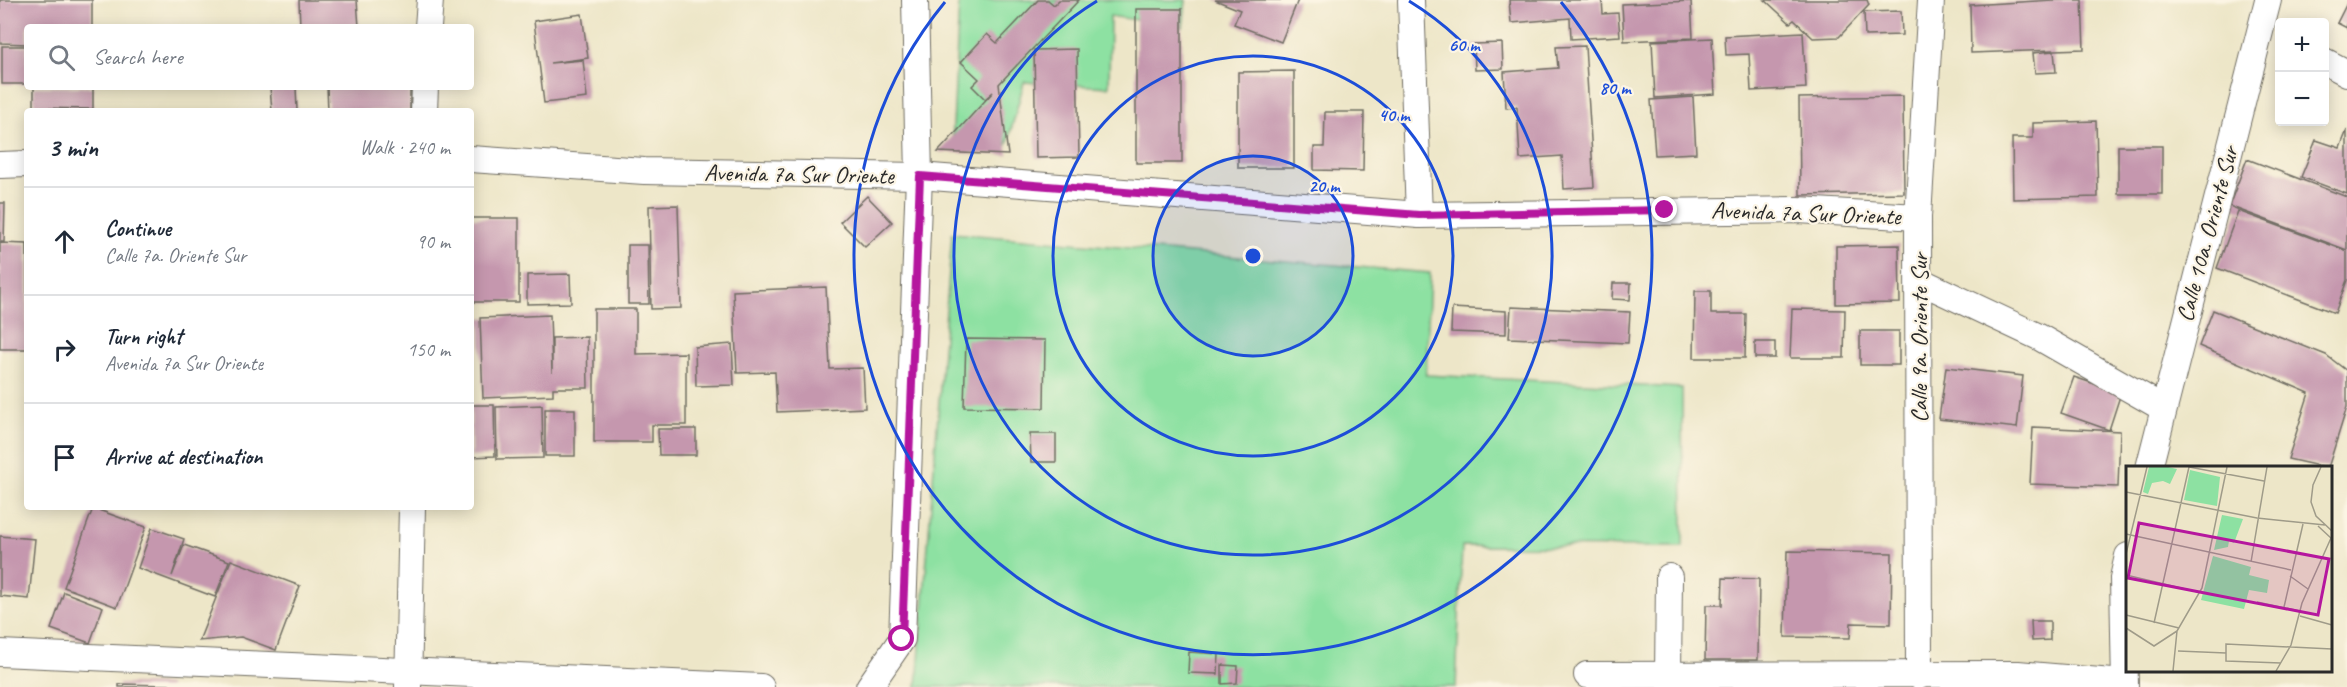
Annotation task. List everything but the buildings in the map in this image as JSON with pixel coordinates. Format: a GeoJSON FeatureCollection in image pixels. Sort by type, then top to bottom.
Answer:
{"type":"FeatureCollection","features":[{"type":"Feature","properties":{"kind":"street"},"geometry":{"type":"LineString","coordinates":[[428,24],[430,0]]}},
{"type":"Feature","properties":{"kind":"street"},"geometry":{"type":"LineString","coordinates":[[869,687],[902,639],[920,176],[915,0]]}},
{"type":"Feature","properties":{"kind":"street"},"geometry":{"type":"LineString","coordinates":[[1411,0],[1419,215]]}},
{"type":"Feature","properties":{"kind":"street","name":"Calle 9a. Oriente Sur"},"geometry":{"type":"LineString","coordinates":[[1919,676],[1920,280],[1918,217],[1931,0]]}},
{"type":"Feature","properties":{"kind":"street","name":"Calle 10a. Oriente Sur"},"geometry":{"type":"LineString","coordinates":[[2149,466],[2163,408],[2271,33],[2268,0]]}},
{"type":"Feature","properties":{"kind":"street"},"geometry":{"type":"LineString","coordinates":[[2329,63],[2347,73]]}},
{"type":"Feature","properties":{"kind":"street"},"geometry":{"type":"LineString","coordinates":[[424,108],[425,90]]}},
{"type":"Feature","properties":{"kind":"street","name":"Avenida 7a Sur Oriente"},"geometry":{"type":"LineString","coordinates":[[474,159],[644,171],[920,176],[1419,215],[1798,210],[1918,217]]}},
{"type":"Feature","properties":{"kind":"street"},"geometry":{"type":"LineString","coordinates":[[0,165],[24,164]]}},
{"type":"Feature","properties":{"kind":"street"},"geometry":{"type":"LineString","coordinates":[[1920,280],[2038,337],[2163,408]]}},
{"type":"Feature","properties":{"kind":"street"},"geometry":{"type":"LineString","coordinates":[[408,680],[412,510]]}},
{"type":"Feature","properties":{"kind":"street"},"geometry":{"type":"LineString","coordinates":[[1587,675],[2018,674],[2124,685],[2123,578],[2126,565]]}},
{"type":"Feature","properties":{"kind":"street"},"geometry":{"type":"LineString","coordinates":[[1668,676],[1669,578]]}},
{"type":"Feature","properties":{"kind":"street"},"geometry":{"type":"LineString","coordinates":[[0,653],[408,680],[761,687]]}},
{"type":"Feature","properties":{"kind":"green space"},"geometry":{"type":"Polygon","coordinates":[[[959,0],[1186,0],[1183,27],[1110,16],[1109,87],[1024,82],[1007,145],[952,149],[959,0]]]}},
{"type":"Feature","properties":{"kind":"green space"},"geometry":{"type":"Polygon","coordinates":[[[952,233],[1430,273],[1426,375],[1682,388],[1683,547],[1462,546],[1456,687],[917,687],[952,233]]]}},
{"type":"Feature","properties":{"kind":"route"},"geometry":{"type":"LineString","coordinates":[[902,639],[920,176],[1419,215],[1665,210]]}}]}
